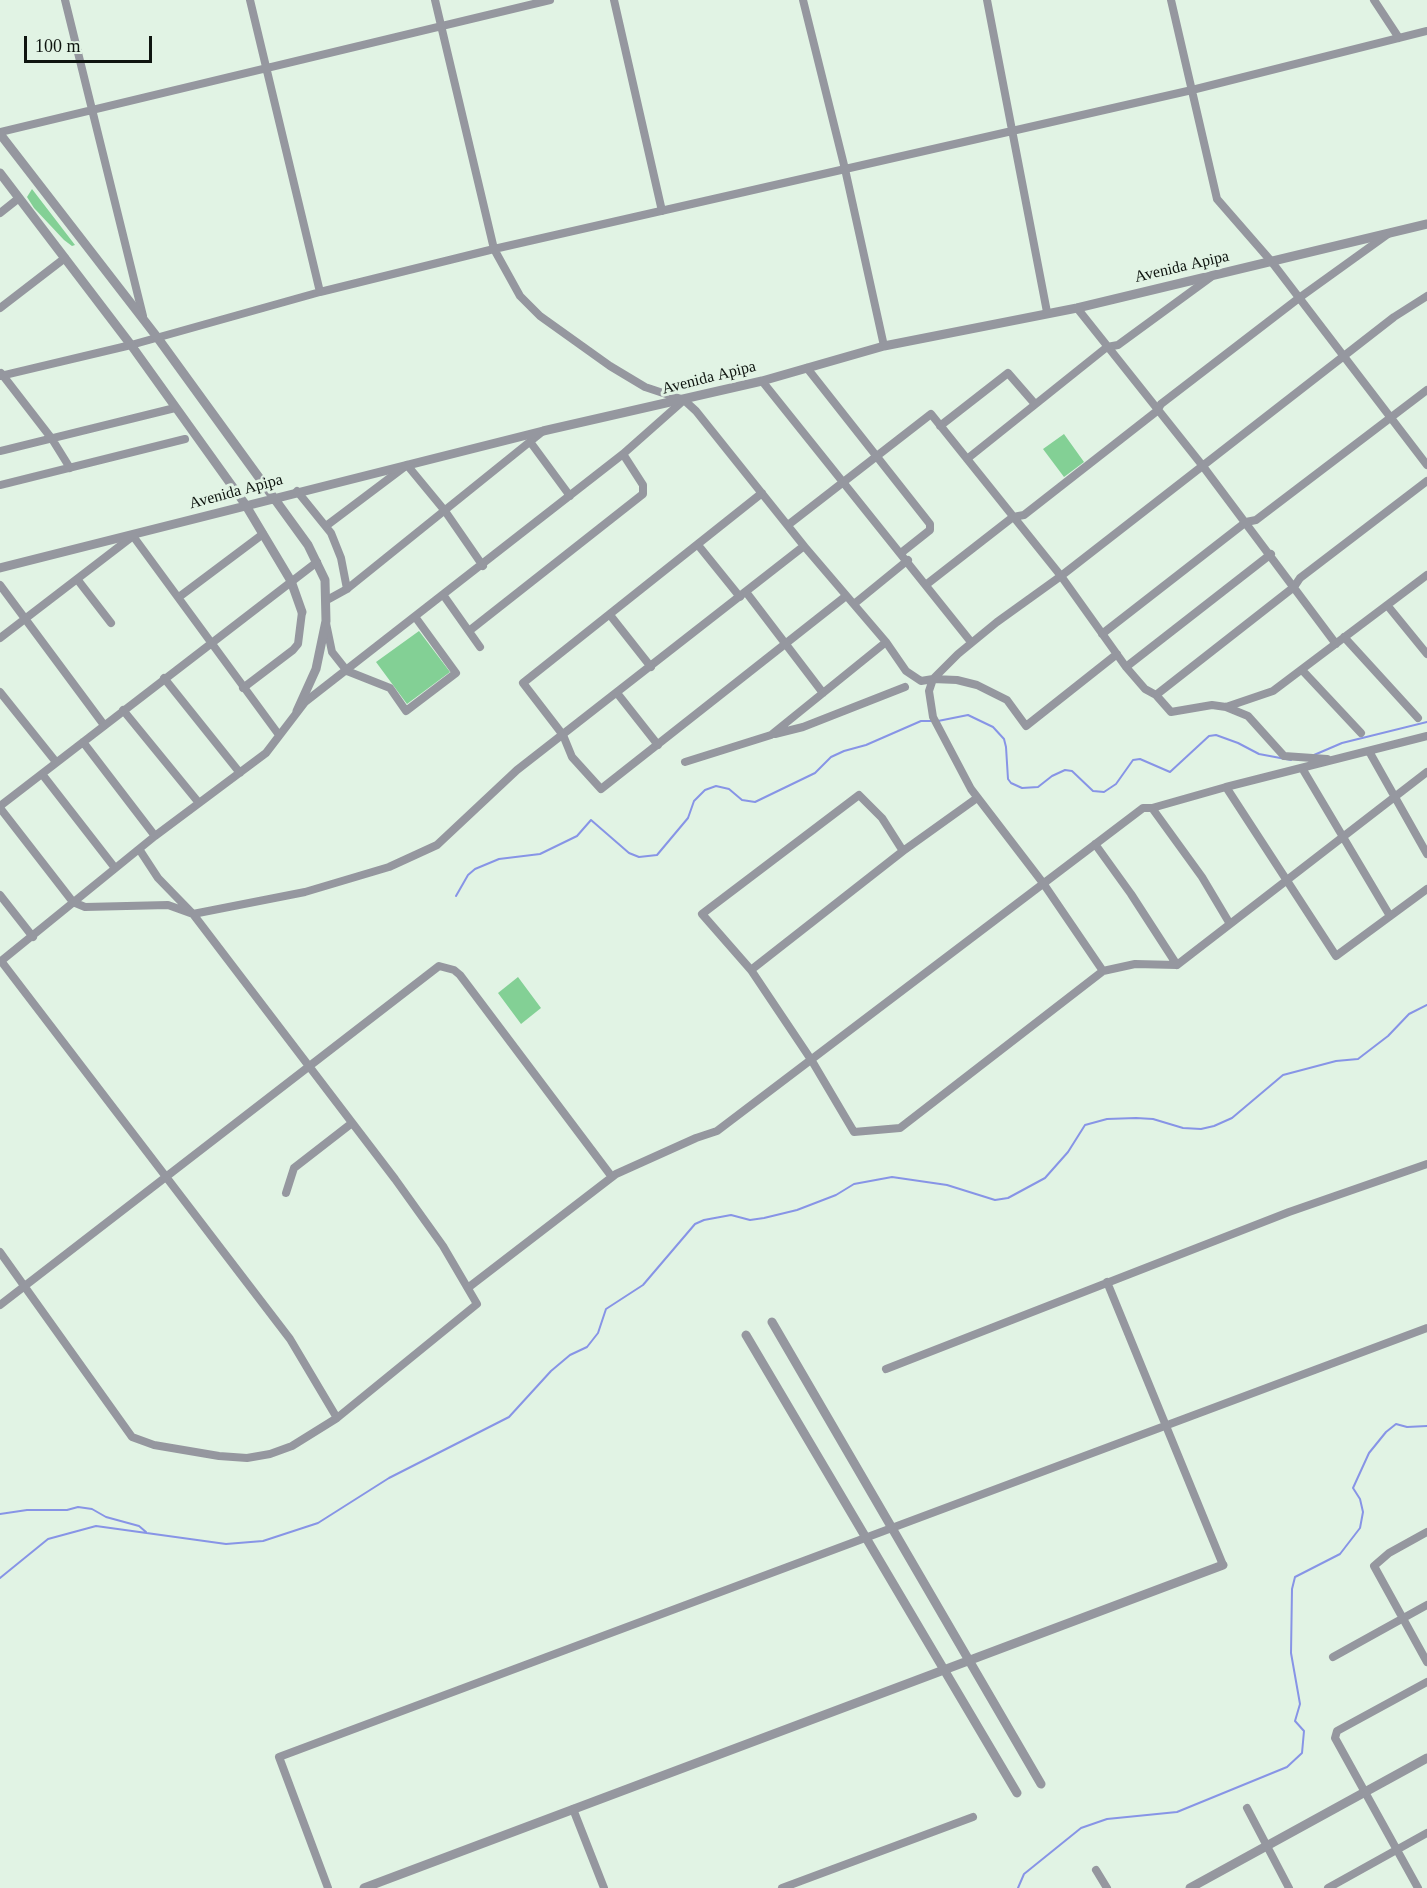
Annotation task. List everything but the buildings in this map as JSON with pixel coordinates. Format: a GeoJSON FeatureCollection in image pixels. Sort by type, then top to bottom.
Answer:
{"type":"FeatureCollection","features":[{"type":"Feature","properties":{"kind":"street"},"geometry":{"type":"LineString","coordinates":[[65,0],[144,321]]}},
{"type":"Feature","properties":{"kind":"street"},"geometry":{"type":"LineString","coordinates":[[250,0],[320,292]]}},
{"type":"Feature","properties":{"kind":"street"},"geometry":{"type":"LineString","coordinates":[[435,0],[494,249],[520,296],[540,316],[610,366],[645,387],[684,400],[705,420],[804,546],[886,642],[912,677],[921,681],[957,680],[998,694],[1011,704],[1026,726],[1117,654]]}},
{"type":"Feature","properties":{"kind":"street"},"geometry":{"type":"LineString","coordinates":[[338,1418],[290,1338],[1,962],[155,836],[266,753],[297,711],[316,669],[326,621],[327,600],[325,579],[317,562],[276,496],[0,133],[550,0]]}},
{"type":"Feature","properties":{"kind":"street"},"geometry":{"type":"LineString","coordinates":[[614,0],[662,211]]}},
{"type":"Feature","properties":{"kind":"street"},"geometry":{"type":"LineString","coordinates":[[803,0],[845,169],[884,346]]}},
{"type":"Feature","properties":{"kind":"street"},"geometry":{"type":"LineString","coordinates":[[987,0],[1047,312]]}},
{"type":"Feature","properties":{"kind":"street"},"geometry":{"type":"LineString","coordinates":[[1171,0],[1217,198],[1271,261],[1427,465]]}},
{"type":"Feature","properties":{"kind":"street"},"geometry":{"type":"LineString","coordinates":[[1374,0],[1399,38]]}},
{"type":"Feature","properties":{"kind":"street"},"geometry":{"type":"LineString","coordinates":[[70,468],[52,439],[1,374],[131,345],[320,292],[494,249],[1192,90],[1427,31]]}},
{"type":"Feature","properties":{"kind":"street"},"geometry":{"type":"LineString","coordinates":[[0,172],[131,345],[245,504],[291,581],[302,612],[298,644],[243,688]]}},
{"type":"Feature","properties":{"kind":"street"},"geometry":{"type":"LineString","coordinates":[[0,213],[19,198]]}},
{"type":"Feature","properties":{"kind":"street","name":"Avenida Apipa"},"geometry":{"type":"LineString","coordinates":[[0,568],[133,536],[276,496],[762,381],[884,346],[1047,312],[1077,308],[1427,224]]}},
{"type":"Feature","properties":{"kind":"street"},"geometry":{"type":"LineString","coordinates":[[927,584],[1013,518],[1024,515],[1157,411],[1161,404],[1299,298],[1389,234]]}},
{"type":"Feature","properties":{"kind":"street"},"geometry":{"type":"LineString","coordinates":[[0,308],[65,258]]}},
{"type":"Feature","properties":{"kind":"street"},"geometry":{"type":"LineString","coordinates":[[966,459],[1107,347],[1118,345],[1212,276]]}},
{"type":"Feature","properties":{"kind":"street"},"geometry":{"type":"LineString","coordinates":[[1103,971],[1043,883],[977,798],[933,717],[929,700],[933,679],[971,642],[1344,356],[1427,296]]}},
{"type":"Feature","properties":{"kind":"street"},"geometry":{"type":"LineString","coordinates":[[1077,308],[1157,411],[1203,465],[1336,644]]}},
{"type":"Feature","properties":{"kind":"street"},"geometry":{"type":"LineString","coordinates":[[807,368],[932,527],[901,553]]}},
{"type":"Feature","properties":{"kind":"street"},"geometry":{"type":"LineString","coordinates":[[940,426],[1008,373],[1035,404]]}},
{"type":"Feature","properties":{"kind":"street"},"geometry":{"type":"LineString","coordinates":[[762,381],[908,560],[971,642]]}},
{"type":"Feature","properties":{"kind":"street"},"geometry":{"type":"LineString","coordinates":[[1102,634],[1246,522],[1256,520],[1427,390]]}},
{"type":"Feature","properties":{"kind":"street"},"geometry":{"type":"LineString","coordinates":[[297,711],[623,454],[684,400]]}},
{"type":"Feature","properties":{"kind":"street"},"geometry":{"type":"LineString","coordinates":[[0,451],[175,408]]}},
{"type":"Feature","properties":{"kind":"street"},"geometry":{"type":"LineString","coordinates":[[788,525],[931,414],[1060,576],[1126,667],[1145,689],[1156,695],[1171,712],[1212,705],[1226,707],[1248,716],[1289,758],[1341,759]]}},
{"type":"Feature","properties":{"kind":"street"},"geometry":{"type":"LineString","coordinates":[[327,600],[347,590],[543,431]]}},
{"type":"Feature","properties":{"kind":"street"},"geometry":{"type":"LineString","coordinates":[[0,485],[185,439]]}},
{"type":"Feature","properties":{"kind":"street"},"geometry":{"type":"LineString","coordinates":[[531,442],[570,496]]}},
{"type":"Feature","properties":{"kind":"street"},"geometry":{"type":"LineString","coordinates":[[469,631],[643,494],[643,485],[623,454]]}},
{"type":"Feature","properties":{"kind":"street"},"geometry":{"type":"LineString","coordinates":[[327,526],[407,465],[445,511],[483,566]]}},
{"type":"Feature","properties":{"kind":"street"},"geometry":{"type":"LineString","coordinates":[[1156,695],[1294,587],[1300,578],[1427,481]]}},
{"type":"Feature","properties":{"kind":"street"},"geometry":{"type":"LineString","coordinates":[[297,491],[327,526],[340,558],[347,590]]}},
{"type":"Feature","properties":{"kind":"street"},"geometry":{"type":"LineString","coordinates":[[762,493],[523,682],[563,735],[572,757],[601,789],[846,596]]}},
{"type":"Feature","properties":{"kind":"street"},"geometry":{"type":"LineString","coordinates":[[179,597],[263,534]]}},
{"type":"Feature","properties":{"kind":"street"},"geometry":{"type":"LineString","coordinates":[[0,638],[133,536],[279,735]]}},
{"type":"Feature","properties":{"kind":"street"},"geometry":{"type":"LineString","coordinates":[[699,545],[787,643],[823,693]]}},
{"type":"Feature","properties":{"kind":"street"},"geometry":{"type":"LineString","coordinates":[[317,562],[42,774],[1,802],[79,906],[168,905],[193,914],[323,887],[417,856],[437,845],[517,770],[804,546]]}},
{"type":"Feature","properties":{"kind":"street"},"geometry":{"type":"LineString","coordinates":[[1126,667],[1271,554]]}},
{"type":"Feature","properties":{"kind":"street"},"geometry":{"type":"LineString","coordinates":[[854,604],[908,560]]}},
{"type":"Feature","properties":{"kind":"street"},"geometry":{"type":"LineString","coordinates":[[1226,707],[1273,691],[1427,575]]}},
{"type":"Feature","properties":{"kind":"street"},"geometry":{"type":"LineString","coordinates":[[77,579],[111,623]]}},
{"type":"Feature","properties":{"kind":"street"},"geometry":{"type":"LineString","coordinates":[[0,585],[104,725]]}},
{"type":"Feature","properties":{"kind":"street"},"geometry":{"type":"LineString","coordinates":[[444,596],[480,647]]}},
{"type":"Feature","properties":{"kind":"street"},"geometry":{"type":"LineString","coordinates":[[1387,605],[1427,654]]}},
{"type":"Feature","properties":{"kind":"street"},"geometry":{"type":"LineString","coordinates":[[610,615],[651,667]]}},
{"type":"Feature","properties":{"kind":"street"},"geometry":{"type":"LineString","coordinates":[[326,621],[332,652],[347,671],[390,688],[406,711],[456,673],[416,618]]}},
{"type":"Feature","properties":{"kind":"street"},"geometry":{"type":"LineString","coordinates":[[1344,638],[1418,718]]}},
{"type":"Feature","properties":{"kind":"street"},"geometry":{"type":"LineString","coordinates":[[771,735],[886,642]]}},
{"type":"Feature","properties":{"kind":"street"},"geometry":{"type":"LineString","coordinates":[[1302,670],[1361,733]]}},
{"type":"Feature","properties":{"kind":"street"},"geometry":{"type":"LineString","coordinates":[[164,678],[240,773]]}},
{"type":"Feature","properties":{"kind":"street"},"geometry":{"type":"LineString","coordinates":[[685,762],[803,727],[905,687]]}},
{"type":"Feature","properties":{"kind":"street"},"geometry":{"type":"LineString","coordinates":[[0,692],[56,762]]}},
{"type":"Feature","properties":{"kind":"street"},"geometry":{"type":"LineString","coordinates":[[617,693],[658,745]]}},
{"type":"Feature","properties":{"kind":"street"},"geometry":{"type":"LineString","coordinates":[[123,710],[199,803]]}},
{"type":"Feature","properties":{"kind":"street"},"geometry":{"type":"LineString","coordinates":[[469,1287],[612,1177],[696,1138],[717,1131],[1143,808],[1152,808],[1226,787],[1370,753],[1427,736]]}},
{"type":"Feature","properties":{"kind":"street"},"geometry":{"type":"LineString","coordinates":[[83,742],[155,836]]}},
{"type":"Feature","properties":{"kind":"street"},"geometry":{"type":"LineString","coordinates":[[1370,753],[1427,854]]}},
{"type":"Feature","properties":{"kind":"street"},"geometry":{"type":"LineString","coordinates":[[1302,768],[1390,916]]}},
{"type":"Feature","properties":{"kind":"street"},"geometry":{"type":"LineString","coordinates":[[903,851],[877,812],[859,795],[702,914],[751,970],[812,1061],[854,1132],[900,1128],[1103,971],[1135,964],[1177,965],[1427,772]]}},
{"type":"Feature","properties":{"kind":"street"},"geometry":{"type":"LineString","coordinates":[[42,774],[115,868]]}},
{"type":"Feature","properties":{"kind":"street"},"geometry":{"type":"LineString","coordinates":[[1226,787],[1336,956],[1427,889]]}},
{"type":"Feature","properties":{"kind":"street"},"geometry":{"type":"LineString","coordinates":[[751,970],[903,851],[977,798]]}},
{"type":"Feature","properties":{"kind":"street"},"geometry":{"type":"LineString","coordinates":[[1152,808],[1202,877],[1230,924]]}},
{"type":"Feature","properties":{"kind":"street"},"geometry":{"type":"LineString","coordinates":[[1095,844],[1177,965]]}},
{"type":"Feature","properties":{"kind":"street"},"geometry":{"type":"LineString","coordinates":[[0,1252],[132,1437],[191,1452],[248,1458],[270,1454],[292,1446],[338,1418],[477,1304],[443,1246],[352,1123],[193,914],[158,878],[139,849]]}},
{"type":"Feature","properties":{"kind":"street"},"geometry":{"type":"LineString","coordinates":[[0,895],[33,937]]}},
{"type":"Feature","properties":{"kind":"street"},"geometry":{"type":"LineString","coordinates":[[0,1305],[439,966],[454,970],[476,996],[612,1177]]}},
{"type":"Feature","properties":{"kind":"street"},"geometry":{"type":"LineString","coordinates":[[286,1193],[294,1168],[352,1123]]}},
{"type":"Feature","properties":{"kind":"street"},"geometry":{"type":"LineString","coordinates":[[886,1369],[1289,1212],[1427,1164]]}},
{"type":"Feature","properties":{"kind":"street"},"geometry":{"type":"LineString","coordinates":[[364,1888],[1223,1565],[1107,1282]]}},
{"type":"Feature","properties":{"kind":"street"},"geometry":{"type":"LineString","coordinates":[[772,1322],[1041,1785]]}},
{"type":"Feature","properties":{"kind":"street"},"geometry":{"type":"LineString","coordinates":[[328,1888],[279,1757],[1427,1328]]}},
{"type":"Feature","properties":{"kind":"street"},"geometry":{"type":"LineString","coordinates":[[746,1335],[1017,1793]]}},
{"type":"Feature","properties":{"kind":"street"},"geometry":{"type":"LineString","coordinates":[[1427,1532],[1389,1553],[1374,1566],[1427,1662]]}},
{"type":"Feature","properties":{"kind":"street"},"geometry":{"type":"LineString","coordinates":[[1333,1657],[1427,1605]]}},
{"type":"Feature","properties":{"kind":"street"},"geometry":{"type":"LineString","coordinates":[[1418,1888],[1335,1738],[1337,1731],[1427,1682]]}},
{"type":"Feature","properties":{"kind":"street"},"geometry":{"type":"LineString","coordinates":[[1190,1888],[1427,1758]]}},
{"type":"Feature","properties":{"kind":"street"},"geometry":{"type":"LineString","coordinates":[[1247,1808],[1289,1888]]}},
{"type":"Feature","properties":{"kind":"street"},"geometry":{"type":"LineString","coordinates":[[573,1809],[604,1888]]}},
{"type":"Feature","properties":{"kind":"street"},"geometry":{"type":"LineString","coordinates":[[782,1888],[973,1817]]}},
{"type":"Feature","properties":{"kind":"street"},"geometry":{"type":"LineString","coordinates":[[1328,1888],[1427,1833]]}},
{"type":"Feature","properties":{"kind":"street"},"geometry":{"type":"LineString","coordinates":[[1096,1870],[1107,1888]]}},
{"type":"Feature","properties":{"kind":"green space"},"geometry":{"type":"Polygon","coordinates":[[[32,189],[75,245],[72,246],[64,240],[34,208],[27,197],[32,189]]]}},
{"type":"Feature","properties":{"kind":"green space"},"geometry":{"type":"Polygon","coordinates":[[[1064,434],[1084,462],[1064,477],[1043,449],[1064,434]]]}},
{"type":"Feature","properties":{"kind":"green space"},"geometry":{"type":"Polygon","coordinates":[[[419,631],[450,672],[407,704],[376,662],[419,631]]]}},
{"type":"Feature","properties":{"kind":"green space"},"geometry":{"type":"Polygon","coordinates":[[[518,977],[541,1008],[521,1024],[498,993],[518,977]]]}},
{"type":"Feature","properties":{"kind":"waterway"},"geometry":{"type":"LineString","coordinates":[[938,721],[968,715],[993,727],[1004,739],[1008,779],[1022,788],[1038,787],[1052,776],[1065,770],[1072,771],[1093,791],[1104,792],[1116,784],[1133,760],[1140,759],[1170,772],[1209,736],[1216,735],[1259,754],[1291,760]]}},
{"type":"Feature","properties":{"kind":"waterway"},"geometry":{"type":"LineString","coordinates":[[456,896],[468,875],[475,869],[499,859],[540,854],[577,836],[591,820],[629,853],[639,857],[657,855],[688,818],[694,801],[705,790],[716,786],[729,789],[742,800],[755,802],[815,773],[831,757],[844,751],[866,745],[921,721],[932,721]]}},
{"type":"Feature","properties":{"kind":"waterway"},"geometry":{"type":"LineString","coordinates":[[1314,755],[1342,743],[1427,722]]}},
{"type":"Feature","properties":{"kind":"waterway"},"geometry":{"type":"LineString","coordinates":[[0,1578],[48,1539],[96,1526],[226,1544],[263,1541],[318,1523],[389,1478],[509,1417],[551,1371],[570,1355],[587,1347],[598,1333],[606,1309],[643,1285],[695,1224],[704,1220],[731,1215],[750,1220],[764,1218],[797,1210],[836,1195],[854,1184],[892,1177],[947,1185],[995,1200],[1008,1198],[1045,1178],[1068,1152],[1085,1125],[1107,1119],[1136,1118],[1153,1119],[1183,1128],[1201,1129],[1214,1126],[1232,1118],[1283,1075],[1336,1061],[1358,1059],[1388,1036],[1409,1014],[1427,1005]]}},
{"type":"Feature","properties":{"kind":"waterway"},"geometry":{"type":"LineString","coordinates":[[1018,1888],[1024,1874],[1081,1828],[1107,1819],[1177,1812],[1287,1767],[1302,1753],[1304,1731],[1295,1721],[1300,1704],[1291,1653],[1292,1589],[1295,1577],[1340,1554],[1360,1528],[1363,1512],[1360,1499],[1353,1488],[1369,1453],[1386,1432],[1396,1424],[1407,1427],[1427,1426]]}},
{"type":"Feature","properties":{"kind":"waterway"},"geometry":{"type":"LineString","coordinates":[[0,1514],[27,1510],[67,1510],[78,1507],[92,1509],[106,1517],[139,1526],[146,1532]]}}]}
